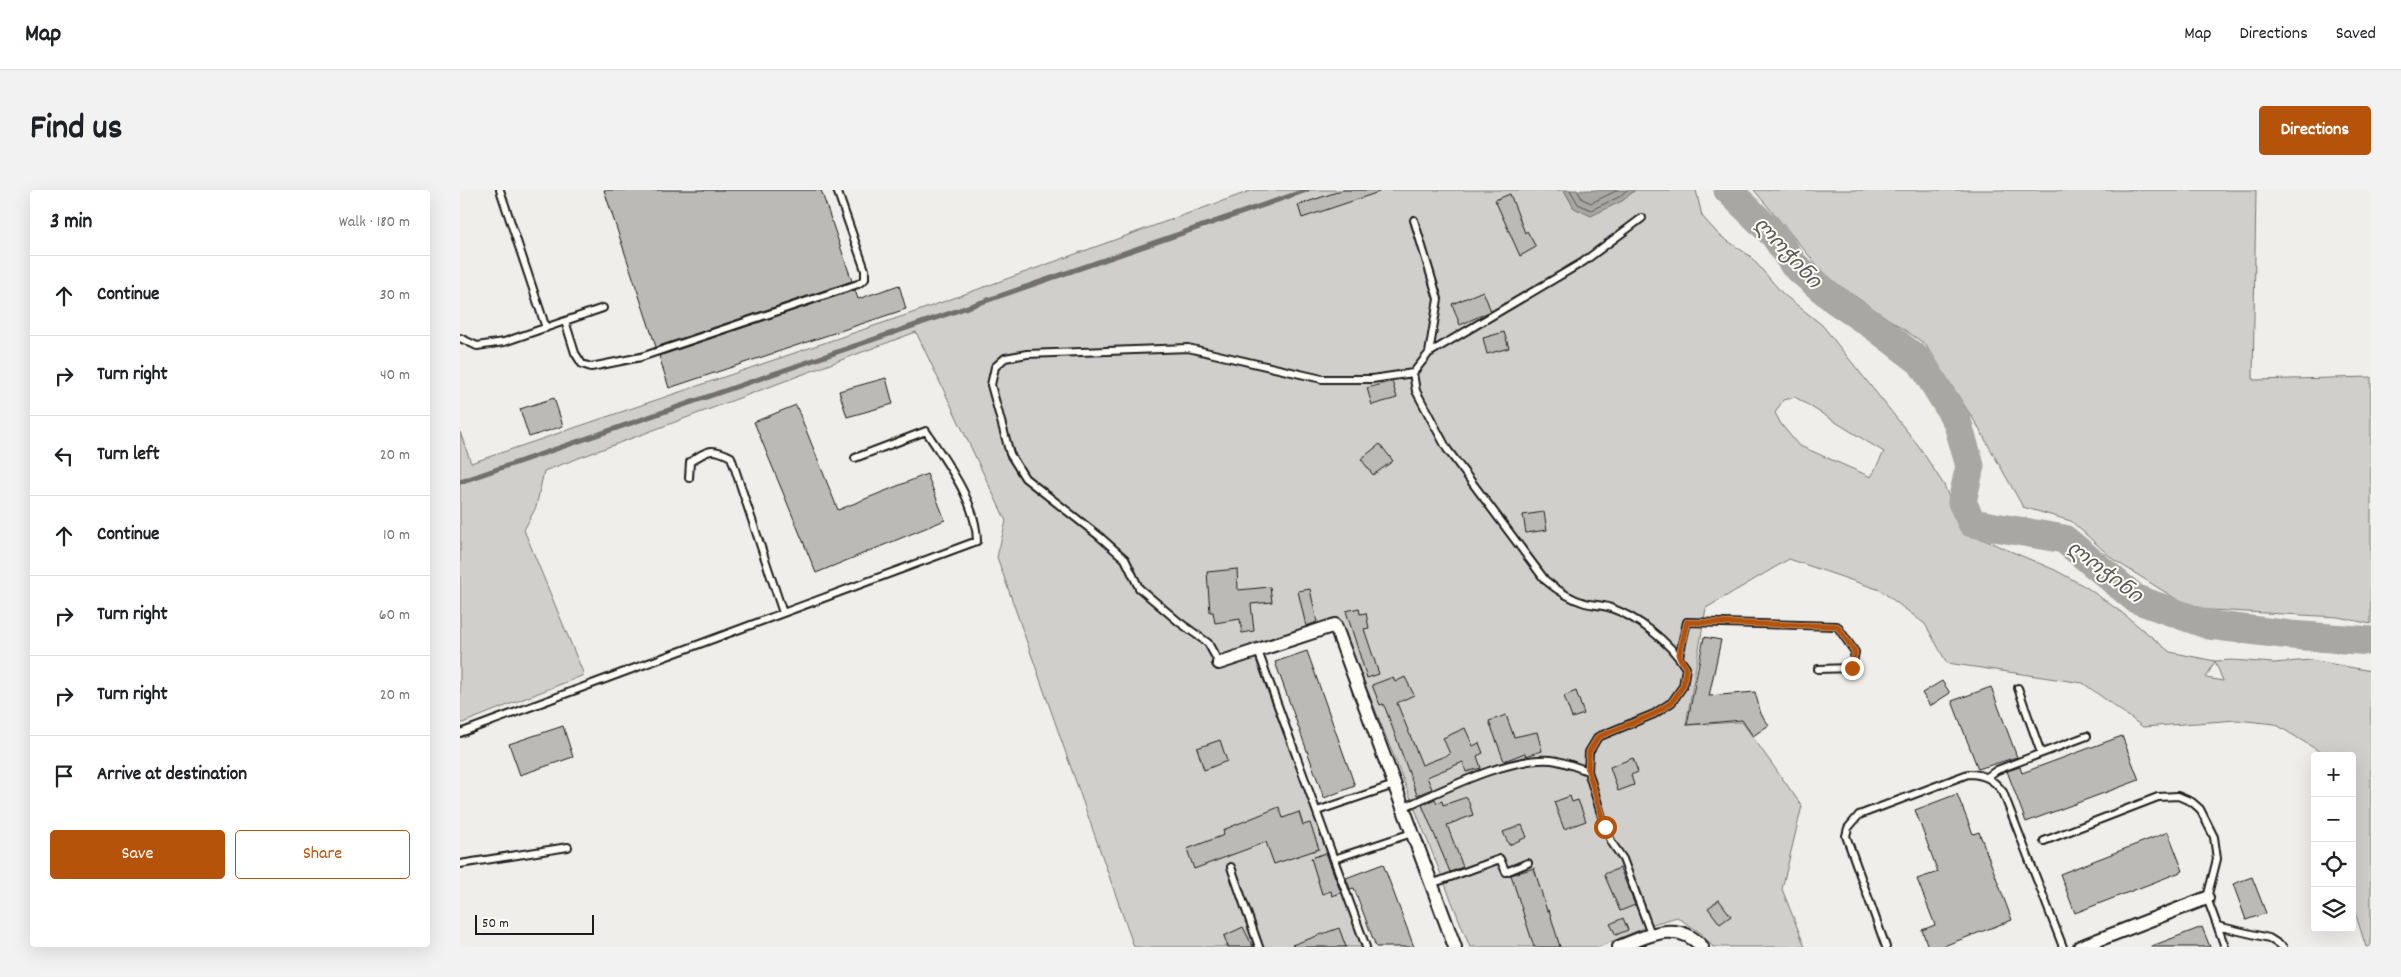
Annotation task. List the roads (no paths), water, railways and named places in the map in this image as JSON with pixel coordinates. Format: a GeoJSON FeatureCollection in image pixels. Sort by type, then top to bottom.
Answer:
{"type":"FeatureCollection","features":[{"type":"Feature","properties":{"kind":"street"},"geometry":{"type":"LineString","coordinates":[[1219,663],[1335,625],[1455,947]]}},
{"type":"Feature","properties":{"kind":"street"},"geometry":{"type":"LineString","coordinates":[[2080,947],[2206,898]]}},
{"type":"Feature","properties":{"kind":"street"},"geometry":{"type":"LineString","coordinates":[[1619,947],[1651,934],[1677,930],[1696,940],[1702,947]]}},
{"type":"Feature","properties":{"kind":"lane"},"geometry":{"type":"LineString","coordinates":[[500,190],[546,328]]}},
{"type":"Feature","properties":{"kind":"lane"},"geometry":{"type":"LineString","coordinates":[[565,321],[576,353],[582,364],[591,367],[641,357],[858,284],[865,279],[865,270],[837,190]]}},
{"type":"Feature","properties":{"kind":"lane"},"geometry":{"type":"LineString","coordinates":[[1219,663],[1208,643],[1179,622],[1140,588],[1125,559],[1100,536],[1025,478],[1010,454],[991,385],[995,367],[1005,358],[1027,354],[1163,347],[1188,348],[1211,352],[1322,379],[1372,379],[1413,373],[1429,353],[1583,262],[1642,218]]}},
{"type":"Feature","properties":{"kind":"lane"},"geometry":{"type":"LineString","coordinates":[[1414,220],[1438,299],[1429,353]]}},
{"type":"Feature","properties":{"kind":"lane"},"geometry":{"type":"LineString","coordinates":[[460,338],[477,346],[504,342],[603,308]]}},
{"type":"Feature","properties":{"kind":"lane"},"geometry":{"type":"LineString","coordinates":[[1413,373],[1416,390],[1447,449],[1545,580],[1559,592],[1583,603],[1606,606],[1634,618],[1679,656],[1686,668],[1683,686],[1672,702],[1654,714],[1598,737],[1589,752],[1588,770],[1605,827],[1612,843],[1623,859],[1651,934]]}},
{"type":"Feature","properties":{"kind":"lane"},"geometry":{"type":"LineString","coordinates":[[460,733],[977,541],[977,522],[967,498],[926,430],[855,458]]}},
{"type":"Feature","properties":{"kind":"lane"},"geometry":{"type":"LineString","coordinates":[[688,478],[690,462],[703,453],[717,450],[731,457],[783,613]]}},
{"type":"Feature","properties":{"kind":"lane"},"geometry":{"type":"LineString","coordinates":[[1679,656],[1687,622],[1837,626],[1855,652],[1852,668],[1818,669]]}},
{"type":"Feature","properties":{"kind":"lane"},"geometry":{"type":"LineString","coordinates":[[1258,651],[1366,947]]}},
{"type":"Feature","properties":{"kind":"lane"},"geometry":{"type":"LineString","coordinates":[[2018,688],[2042,753]]}},
{"type":"Feature","properties":{"kind":"lane"},"geometry":{"type":"LineString","coordinates":[[1987,777],[1997,770],[2087,736]]}},
{"type":"Feature","properties":{"kind":"lane"},"geometry":{"type":"LineString","coordinates":[[1402,808],[1487,772],[1526,762],[1551,760],[1588,770]]}},
{"type":"Feature","properties":{"kind":"lane"},"geometry":{"type":"LineString","coordinates":[[1886,947],[1846,836],[1848,828],[1859,815],[1968,774],[1979,774],[1987,777],[1995,782],[2003,792],[2063,947]]}},
{"type":"Feature","properties":{"kind":"lane"},"geometry":{"type":"LineString","coordinates":[[1317,811],[1394,785]]}},
{"type":"Feature","properties":{"kind":"lane"},"geometry":{"type":"LineString","coordinates":[[2044,842],[2158,798],[2178,796],[2192,802],[2200,809],[2214,837],[2217,859],[2206,898],[2225,947]]}},
{"type":"Feature","properties":{"kind":"lane"},"geometry":{"type":"LineString","coordinates":[[1334,860],[1412,833]]}},
{"type":"Feature","properties":{"kind":"lane"},"geometry":{"type":"LineString","coordinates":[[460,864],[568,847]]}},
{"type":"Feature","properties":{"kind":"lane"},"geometry":{"type":"LineString","coordinates":[[1431,884],[1500,859],[1506,872],[1528,863]]}},
{"type":"Feature","properties":{"kind":"lane"},"geometry":{"type":"LineString","coordinates":[[1232,867],[1260,947]]}},
{"type":"Feature","properties":{"kind":"lane"},"geometry":{"type":"LineString","coordinates":[[2217,926],[2269,938],[2283,947]]}},
{"type":"Feature","properties":{"kind":"water"},"geometry":{"type":"Polygon","coordinates":[[[1564,190],[1635,190],[1622,201],[1591,216],[1574,208],[1564,190]]]}},
{"type":"Feature","properties":{"kind":"waterway"},"geometry":{"type":"LineString","coordinates":[[460,482],[1307,190]]}},
{"type":"Feature","properties":{"kind":"waterway","name":"ლოჭინი"},"geometry":{"type":"LineString","coordinates":[[1728,190],[1775,236],[1794,265],[1835,300],[1921,362],[1957,421],[1970,466],[1962,502],[1972,523],[2064,539],[2136,599],[2209,625],[2291,635],[2371,641]]}}]}
